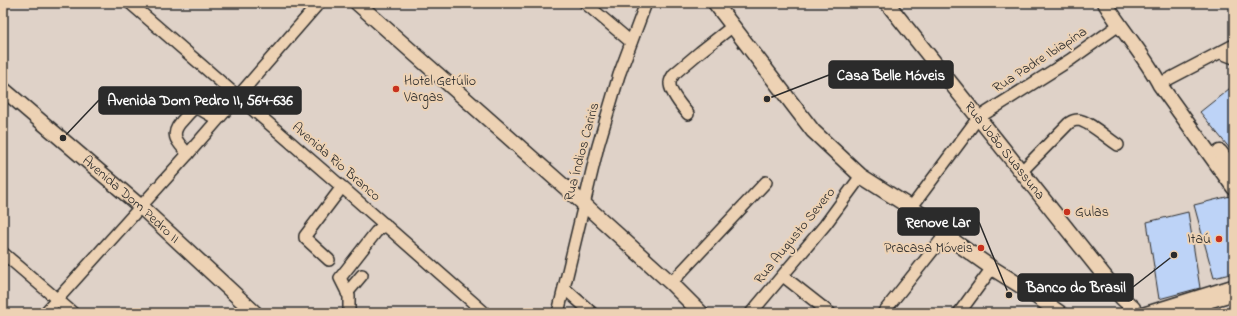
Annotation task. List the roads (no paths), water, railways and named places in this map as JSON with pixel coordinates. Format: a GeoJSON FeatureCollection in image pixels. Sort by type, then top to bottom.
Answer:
{"type":"FeatureCollection","features":[{"type":"Feature","properties":{"kind":"main road"},"geometry":{"type":"LineString","coordinates":[[357,3],[584,204],[671,283],[701,313]]}},
{"type":"Feature","properties":{"kind":"main road"},"geometry":{"type":"LineString","coordinates":[[715,3],[813,131],[861,176],[926,218],[945,235],[1060,313]]}},
{"type":"Feature","properties":{"kind":"main road","name":"Rua João Suassuna"},"geometry":{"type":"LineString","coordinates":[[887,3],[1122,298],[1133,308],[1134,313]]}},
{"type":"Feature","properties":{"kind":"main road"},"geometry":{"type":"LineString","coordinates":[[1105,3],[1152,70],[1234,171]]}},
{"type":"Feature","properties":{"kind":"main road"},"geometry":{"type":"LineString","coordinates":[[1163,83],[1234,188]]}},
{"type":"Feature","properties":{"kind":"main road","name":"Avenida Dom Pedro II"},"geometry":{"type":"LineString","coordinates":[[3,89],[141,207],[255,313]]}},
{"type":"Feature","properties":{"kind":"main road","name":"Rua João Suassuna"},"geometry":{"type":"LineString","coordinates":[[1122,298],[1125,313]]}},
{"type":"Feature","properties":{"kind":"street","name":"Avenida Rio Branco"},"geometry":{"type":"LineString","coordinates":[[130,3],[385,224],[485,313]]}},
{"type":"Feature","properties":{"kind":"street"},"geometry":{"type":"LineString","coordinates":[[45,313],[188,154],[237,95],[319,3]]}},
{"type":"Feature","properties":{"kind":"street"},"geometry":{"type":"LineString","coordinates":[[585,3],[631,42]]}},
{"type":"Feature","properties":{"kind":"street","name":"Rua Índios Cariris"},"geometry":{"type":"LineString","coordinates":[[558,313],[602,134],[619,75],[646,3]]}},
{"type":"Feature","properties":{"kind":"street","name":"Rua Padre Ibiapina"},"geometry":{"type":"LineString","coordinates":[[978,118],[1070,60],[1119,25]]}},
{"type":"Feature","properties":{"kind":"street"},"geometry":{"type":"LineString","coordinates":[[688,114],[670,89],[670,84],[674,74],[733,26]]}},
{"type":"Feature","properties":{"kind":"street"},"geometry":{"type":"LineString","coordinates":[[1163,83],[1234,46]]}},
{"type":"Feature","properties":{"kind":"street"},"geometry":{"type":"LineString","coordinates":[[1221,53],[1234,58]]}},
{"type":"Feature","properties":{"kind":"street"},"geometry":{"type":"LineString","coordinates":[[188,154],[176,139],[176,128],[195,108],[204,111],[217,119]]}},
{"type":"Feature","properties":{"kind":"street"},"geometry":{"type":"LineString","coordinates":[[911,208],[978,118]]}},
{"type":"Feature","properties":{"kind":"street"},"geometry":{"type":"LineString","coordinates":[[1021,172],[1069,123],[1075,120],[1080,120],[1087,123],[1118,145]]}},
{"type":"Feature","properties":{"kind":"street","name":"Rua Augusto Severo"},"geometry":{"type":"LineString","coordinates":[[751,313],[825,225],[861,176]]}},
{"type":"Feature","properties":{"kind":"street"},"geometry":{"type":"LineString","coordinates":[[671,283],[766,182]]}},
{"type":"Feature","properties":{"kind":"street"},"geometry":{"type":"LineString","coordinates":[[329,260],[305,238],[305,236],[342,187]]}},
{"type":"Feature","properties":{"kind":"street"},"geometry":{"type":"LineString","coordinates":[[350,313],[350,298],[340,280],[341,276],[376,232],[385,224]]}},
{"type":"Feature","properties":{"kind":"street"},"geometry":{"type":"LineString","coordinates":[[883,313],[945,235]]}},
{"type":"Feature","properties":{"kind":"street"},"geometry":{"type":"LineString","coordinates":[[3,253],[73,313]]}},
{"type":"Feature","properties":{"kind":"street"},"geometry":{"type":"LineString","coordinates":[[959,313],[992,268]]}},
{"type":"Feature","properties":{"kind":"street"},"geometry":{"type":"LineString","coordinates":[[347,293],[362,275]]}},
{"type":"Feature","properties":{"kind":"street"},"geometry":{"type":"LineString","coordinates":[[783,276],[830,313]]}},
{"type":"Feature","properties":{"kind":"street"},"geometry":{"type":"LineString","coordinates":[[1144,313],[1234,285]]}},
{"type":"Feature","properties":{"kind":"street"},"geometry":{"type":"LineString","coordinates":[[564,288],[592,313]]}},
{"type":"Feature","properties":{"kind":"street"},"geometry":{"type":"LineString","coordinates":[[1156,309],[1170,310],[1206,308],[1234,295]]}},
{"type":"Feature","properties":{"kind":"place","name":"Hotel Getúlio Vargas"},"geometry":{"type":"Point","coordinates":[396,89]}},
{"type":"Feature","properties":{"kind":"place","name":"Casa Belle Móveis"},"geometry":{"type":"Point","coordinates":[767,99]}},
{"type":"Feature","properties":{"kind":"place","name":"Avenida Dom Pedro II, 564-636"},"geometry":{"type":"Point","coordinates":[63,138]}},
{"type":"Feature","properties":{"kind":"place","name":"Gulas"},"geometry":{"type":"Point","coordinates":[1067,212]}},
{"type":"Feature","properties":{"kind":"place","name":"Itaú"},"geometry":{"type":"Point","coordinates":[1219,239]}},
{"type":"Feature","properties":{"kind":"place","name":"Pracasa Móveis"},"geometry":{"type":"Point","coordinates":[981,248]}},
{"type":"Feature","properties":{"kind":"place","name":"Banco do Brasil"},"geometry":{"type":"Point","coordinates":[1174,255]}},
{"type":"Feature","properties":{"kind":"place","name":"Renove Lar"},"geometry":{"type":"Point","coordinates":[1009,295]}}]}
